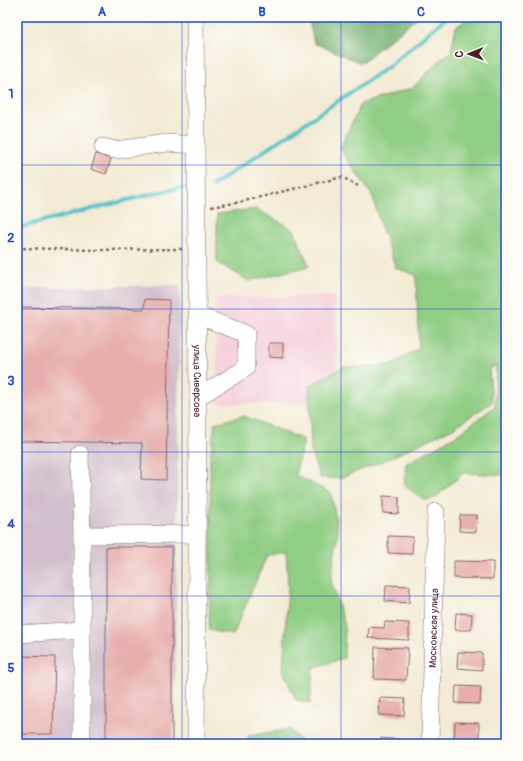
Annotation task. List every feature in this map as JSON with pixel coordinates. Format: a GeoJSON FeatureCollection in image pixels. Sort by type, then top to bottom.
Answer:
{"type":"FeatureCollection","features":[{"type":"Feature","properties":{"kind":"street","name":"улица Сиверсова"},"geometry":{"type":"LineString","coordinates":[[195,17],[198,397],[196,744]]}},
{"type":"Feature","properties":{"kind":"street"},"geometry":{"type":"LineString","coordinates":[[103,147],[115,150],[167,143],[196,145]]}},
{"type":"Feature","properties":{"kind":"street"},"geometry":{"type":"LineString","coordinates":[[197,315],[246,334],[246,368],[198,397]]}},
{"type":"Feature","properties":{"kind":"street"},"geometry":{"type":"LineString","coordinates":[[80,454],[82,535],[82,744]]}},
{"type":"Feature","properties":{"kind":"street","name":"Московская улица"},"geometry":{"type":"LineString","coordinates":[[430,744],[436,512]]}},
{"type":"Feature","properties":{"kind":"street"},"geometry":{"type":"LineString","coordinates":[[82,535],[197,534]]}},
{"type":"Feature","properties":{"kind":"street"},"geometry":{"type":"LineString","coordinates":[[17,634],[82,630]]}},
{"type":"Feature","properties":{"kind":"path"},"geometry":{"type":"LineString","coordinates":[[196,210],[240,202],[342,177],[358,186]]}},
{"type":"Feature","properties":{"kind":"path"},"geometry":{"type":"LineString","coordinates":[[17,248],[95,250],[197,248]]}},
{"type":"Feature","properties":{"kind":"shaded area"},"geometry":{"type":"Polygon","coordinates":[[[180,285],[174,744],[17,744],[17,288],[180,285]]]}},
{"type":"Feature","properties":{"kind":"shaded area"},"geometry":{"type":"Polygon","coordinates":[[[335,296],[337,402],[217,404],[216,298],[335,296]]]}},
{"type":"Feature","properties":{"kind":"green space"},"geometry":{"type":"Polygon","coordinates":[[[308,17],[418,17],[361,63],[314,43],[308,17]]]}},
{"type":"Feature","properties":{"kind":"green space"},"geometry":{"type":"Polygon","coordinates":[[[470,17],[506,17],[506,475],[463,473],[435,498],[424,500],[404,485],[406,464],[460,433],[495,406],[496,365],[489,369],[492,402],[453,428],[383,461],[341,478],[320,478],[311,452],[309,386],[343,367],[391,365],[419,348],[416,275],[396,268],[380,223],[373,197],[340,148],[361,104],[412,88],[440,60],[451,52],[456,27],[470,17]]]}},
{"type":"Feature","properties":{"kind":"green space"},"geometry":{"type":"Polygon","coordinates":[[[256,209],[294,230],[309,266],[249,281],[217,262],[217,214],[256,209]]]}},
{"type":"Feature","properties":{"kind":"green space"},"geometry":{"type":"Polygon","coordinates":[[[244,416],[304,440],[295,475],[331,493],[338,531],[331,581],[345,626],[344,658],[313,668],[310,703],[296,700],[283,671],[288,586],[286,552],[267,555],[233,635],[209,630],[211,562],[210,459],[215,423],[244,416]]]}},
{"type":"Feature","properties":{"kind":"green space"},"geometry":{"type":"Polygon","coordinates":[[[290,729],[303,744],[250,744],[248,736],[290,729]]]}},
{"type":"Feature","properties":{"kind":"building"},"geometry":{"type":"Polygon","coordinates":[[[96,154],[111,159],[106,174],[91,169],[96,154]]]}},
{"type":"Feature","properties":{"kind":"building"},"geometry":{"type":"Polygon","coordinates":[[[145,299],[169,300],[166,480],[141,479],[142,443],[17,441],[17,307],[144,309],[145,299]]]}},
{"type":"Feature","properties":{"kind":"building"},"geometry":{"type":"Polygon","coordinates":[[[269,343],[283,343],[283,358],[269,357],[269,343]]]}},
{"type":"Feature","properties":{"kind":"building"},"geometry":{"type":"Polygon","coordinates":[[[383,496],[399,497],[399,514],[383,513],[383,496]]]}},
{"type":"Feature","properties":{"kind":"building"},"geometry":{"type":"Polygon","coordinates":[[[460,515],[477,515],[476,532],[459,531],[460,515]]]}},
{"type":"Feature","properties":{"kind":"building"},"geometry":{"type":"Polygon","coordinates":[[[388,536],[413,537],[412,554],[388,553],[388,536]]]}},
{"type":"Feature","properties":{"kind":"building"},"geometry":{"type":"Polygon","coordinates":[[[106,547],[172,547],[172,744],[106,744],[106,547]]]}},
{"type":"Feature","properties":{"kind":"building"},"geometry":{"type":"Polygon","coordinates":[[[454,561],[493,562],[493,579],[454,578],[454,561]]]}},
{"type":"Feature","properties":{"kind":"building"},"geometry":{"type":"Polygon","coordinates":[[[386,585],[410,586],[409,603],[385,601],[386,585]]]}},
{"type":"Feature","properties":{"kind":"building"},"geometry":{"type":"Polygon","coordinates":[[[456,613],[472,614],[471,630],[455,630],[456,613]]]}},
{"type":"Feature","properties":{"kind":"building"},"geometry":{"type":"Polygon","coordinates":[[[385,622],[409,623],[409,640],[368,638],[369,627],[384,628],[385,622]]]}},
{"type":"Feature","properties":{"kind":"building"},"geometry":{"type":"Polygon","coordinates":[[[375,647],[408,648],[406,680],[374,679],[375,647]]]}},
{"type":"Feature","properties":{"kind":"building"},"geometry":{"type":"Polygon","coordinates":[[[458,652],[482,653],[482,670],[457,668],[458,652]]]}},
{"type":"Feature","properties":{"kind":"building"},"geometry":{"type":"Polygon","coordinates":[[[17,656],[55,657],[53,734],[17,734],[17,656]]]}},
{"type":"Feature","properties":{"kind":"building"},"geometry":{"type":"Polygon","coordinates":[[[456,686],[481,687],[480,704],[455,703],[456,686]]]}},
{"type":"Feature","properties":{"kind":"building"},"geometry":{"type":"Polygon","coordinates":[[[380,698],[405,699],[404,716],[379,715],[380,698]]]}},
{"type":"Feature","properties":{"kind":"building"},"geometry":{"type":"Polygon","coordinates":[[[455,722],[479,723],[479,740],[454,739],[455,722]]]}},
{"type":"Feature","properties":{"kind":"building"},"geometry":{"type":"Polygon","coordinates":[[[381,738],[405,740],[405,744],[380,744],[381,738]]]}},
{"type":"Feature","properties":{"kind":"waterway"},"geometry":{"type":"LineString","coordinates":[[212,186],[388,67],[447,17]]}},
{"type":"Feature","properties":{"kind":"waterway"},"geometry":{"type":"LineString","coordinates":[[17,228],[159,192],[185,187]]}}]}
